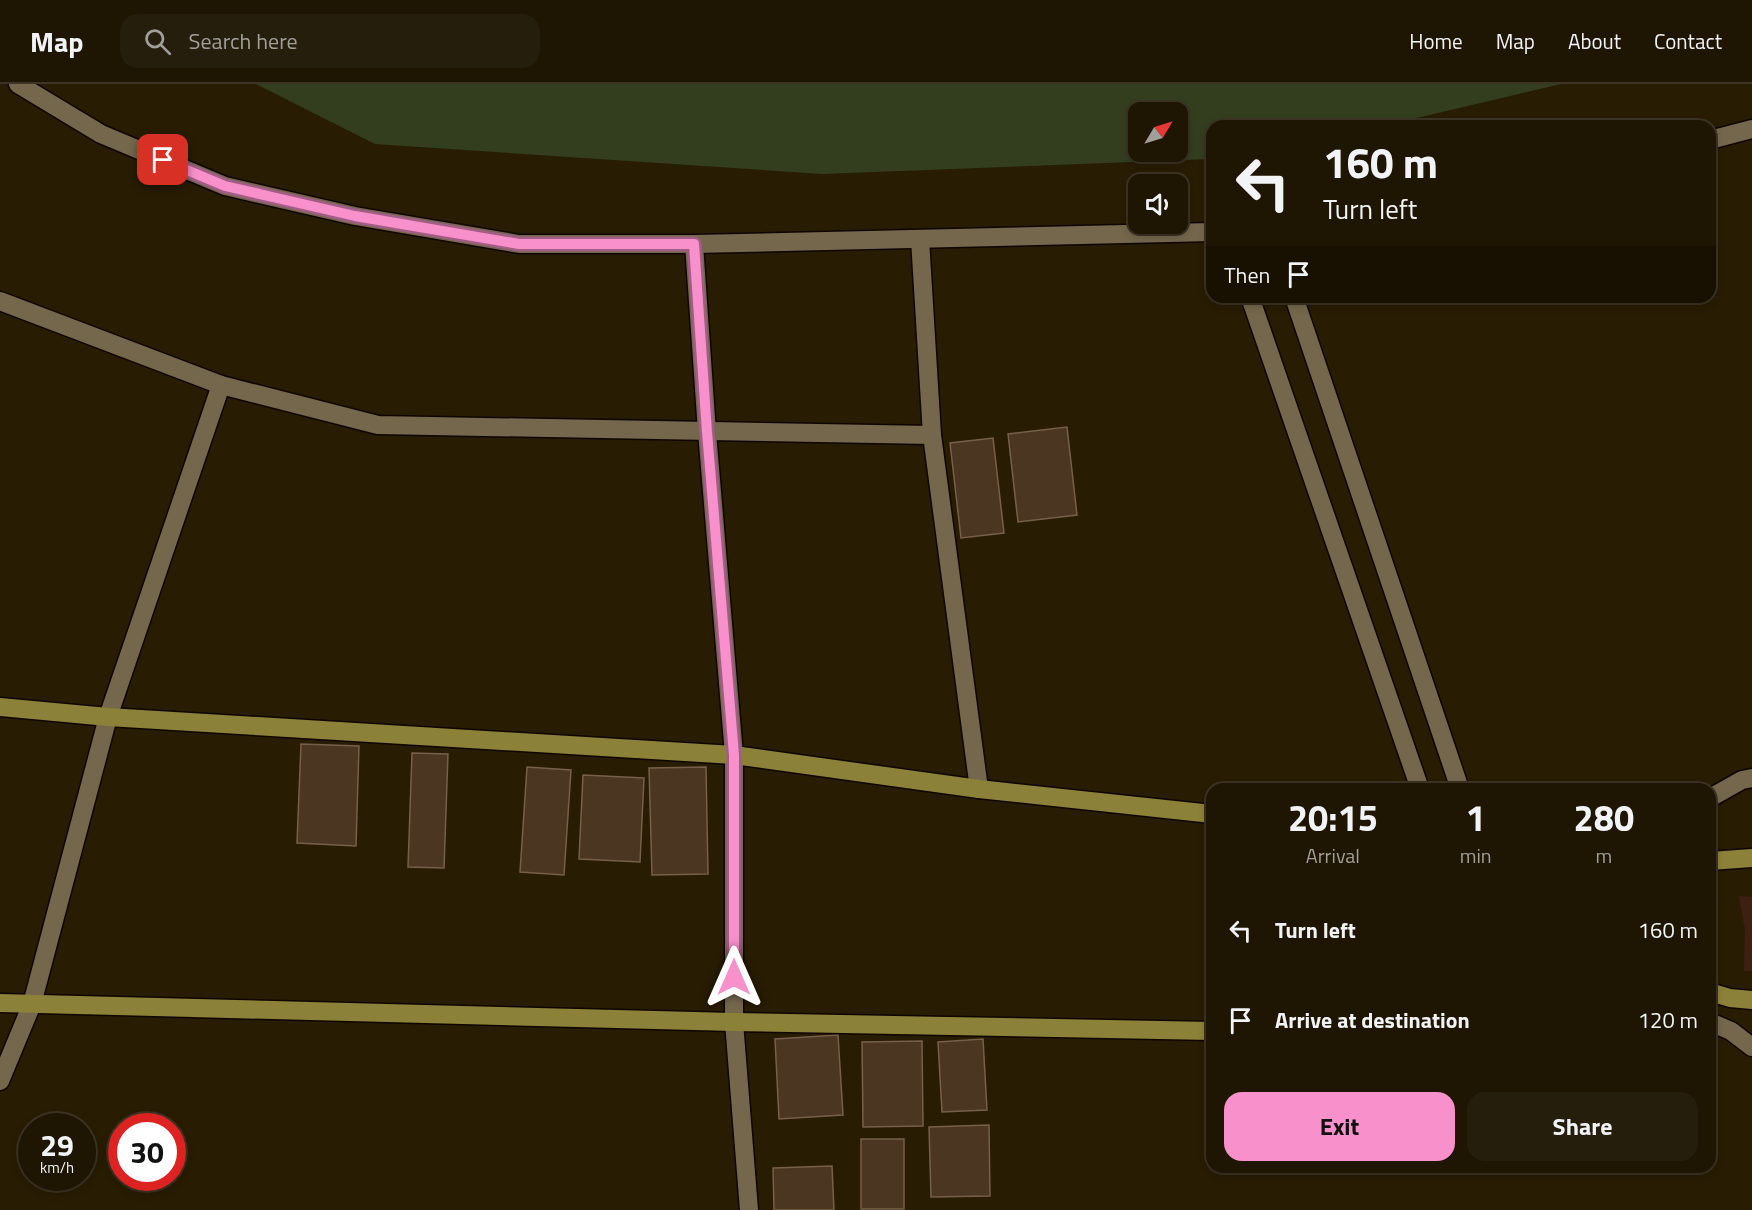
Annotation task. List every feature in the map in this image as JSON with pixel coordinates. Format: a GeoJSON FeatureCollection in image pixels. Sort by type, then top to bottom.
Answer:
{"type":"FeatureCollection","features":[{"type":"Feature","properties":{"kind":"main road"},"geometry":{"type":"LineString","coordinates":[[0,707],[108,717],[734,755],[979,789],[1206,813]]}},
{"type":"Feature","properties":{"kind":"main road"},"geometry":{"type":"LineString","coordinates":[[1716,861],[1752,858]]}},
{"type":"Feature","properties":{"kind":"main road"},"geometry":{"type":"LineString","coordinates":[[1716,994],[1752,1000]]}},
{"type":"Feature","properties":{"kind":"main road"},"geometry":{"type":"LineString","coordinates":[[0,1002],[734,1022],[1206,1031]]}},
{"type":"Feature","properties":{"kind":"street"},"geometry":{"type":"LineString","coordinates":[[18,84],[101,134],[225,186],[355,216],[519,244],[694,244],[1206,232]]}},
{"type":"Feature","properties":{"kind":"street"},"geometry":{"type":"LineString","coordinates":[[1716,138],[1752,129]]}},
{"type":"Feature","properties":{"kind":"street"},"geometry":{"type":"LineString","coordinates":[[920,239],[932,435],[979,789]]}},
{"type":"Feature","properties":{"kind":"street"},"geometry":{"type":"LineString","coordinates":[[694,244],[734,755],[734,1022],[749,1210]]}},
{"type":"Feature","properties":{"kind":"street"},"geometry":{"type":"LineString","coordinates":[[0,301],[221,385],[378,425],[932,435]]}},
{"type":"Feature","properties":{"kind":"street"},"geometry":{"type":"LineString","coordinates":[[1252,303],[1418,783]]}},
{"type":"Feature","properties":{"kind":"street"},"geometry":{"type":"LineString","coordinates":[[1296,303],[1458,783]]}},
{"type":"Feature","properties":{"kind":"street"},"geometry":{"type":"LineString","coordinates":[[0,1081],[32,1004],[108,717],[221,385]]}},
{"type":"Feature","properties":{"kind":"street"},"geometry":{"type":"LineString","coordinates":[[1716,795],[1742,780],[1752,778]]}},
{"type":"Feature","properties":{"kind":"street"},"geometry":{"type":"LineString","coordinates":[[1716,1025],[1731,1031],[1752,1047]]}},
{"type":"Feature","properties":{"kind":"shaded area"},"geometry":{"type":"Polygon","coordinates":[[[256,84],[1561,84],[1408,120],[1206,120],[1206,159],[1188,160],[1188,102],[1128,102],[1128,162],[1133,162],[822,174],[375,144],[256,84]]]}},
{"type":"Feature","properties":{"kind":"shaded area"},"geometry":{"type":"Polygon","coordinates":[[[1739,896],[1752,897],[1752,971],[1744,971],[1745,930],[1739,896]]]}},
{"type":"Feature","properties":{"kind":"building"},"geometry":{"type":"Polygon","coordinates":[[[1067,427],[1077,515],[1018,522],[1008,434],[1067,427]]]}},
{"type":"Feature","properties":{"kind":"building"},"geometry":{"type":"Polygon","coordinates":[[[993,438],[1004,533],[961,538],[950,443],[993,438]]]}},
{"type":"Feature","properties":{"kind":"building"},"geometry":{"type":"Polygon","coordinates":[[[301,744],[359,746],[356,846],[297,843],[301,744]]]}},
{"type":"Feature","properties":{"kind":"building"},"geometry":{"type":"Polygon","coordinates":[[[412,753],[448,754],[444,868],[408,867],[412,753]]]}},
{"type":"Feature","properties":{"kind":"building"},"geometry":{"type":"Polygon","coordinates":[[[527,767],[571,770],[564,875],[520,872],[527,767]]]}},
{"type":"Feature","properties":{"kind":"building"},"geometry":{"type":"Polygon","coordinates":[[[706,767],[708,874],[652,875],[649,768],[706,767]]]}},
{"type":"Feature","properties":{"kind":"building"},"geometry":{"type":"Polygon","coordinates":[[[583,775],[644,778],[640,862],[579,859],[583,775]]]}},
{"type":"Feature","properties":{"kind":"building"},"geometry":{"type":"Polygon","coordinates":[[[838,1035],[843,1115],[779,1119],[775,1039],[838,1035]]]}},
{"type":"Feature","properties":{"kind":"building"},"geometry":{"type":"Polygon","coordinates":[[[983,1039],[987,1110],[942,1112],[938,1042],[983,1039]]]}},
{"type":"Feature","properties":{"kind":"building"},"geometry":{"type":"Polygon","coordinates":[[[922,1041],[923,1126],[863,1127],[862,1042],[922,1041]]]}},
{"type":"Feature","properties":{"kind":"building"},"geometry":{"type":"Polygon","coordinates":[[[989,1125],[990,1196],[931,1197],[929,1127],[989,1125]]]}},
{"type":"Feature","properties":{"kind":"building"},"geometry":{"type":"Polygon","coordinates":[[[861,1139],[904,1139],[904,1209],[861,1209],[861,1139]]]}},
{"type":"Feature","properties":{"kind":"building"},"geometry":{"type":"Polygon","coordinates":[[[832,1166],[834,1210],[774,1210],[773,1168],[832,1166]]]}},
{"type":"Feature","properties":{"kind":"route"},"geometry":{"type":"LineString","coordinates":[[163,160],[225,186],[355,216],[519,244],[694,244],[734,755],[734,977]]}}]}
